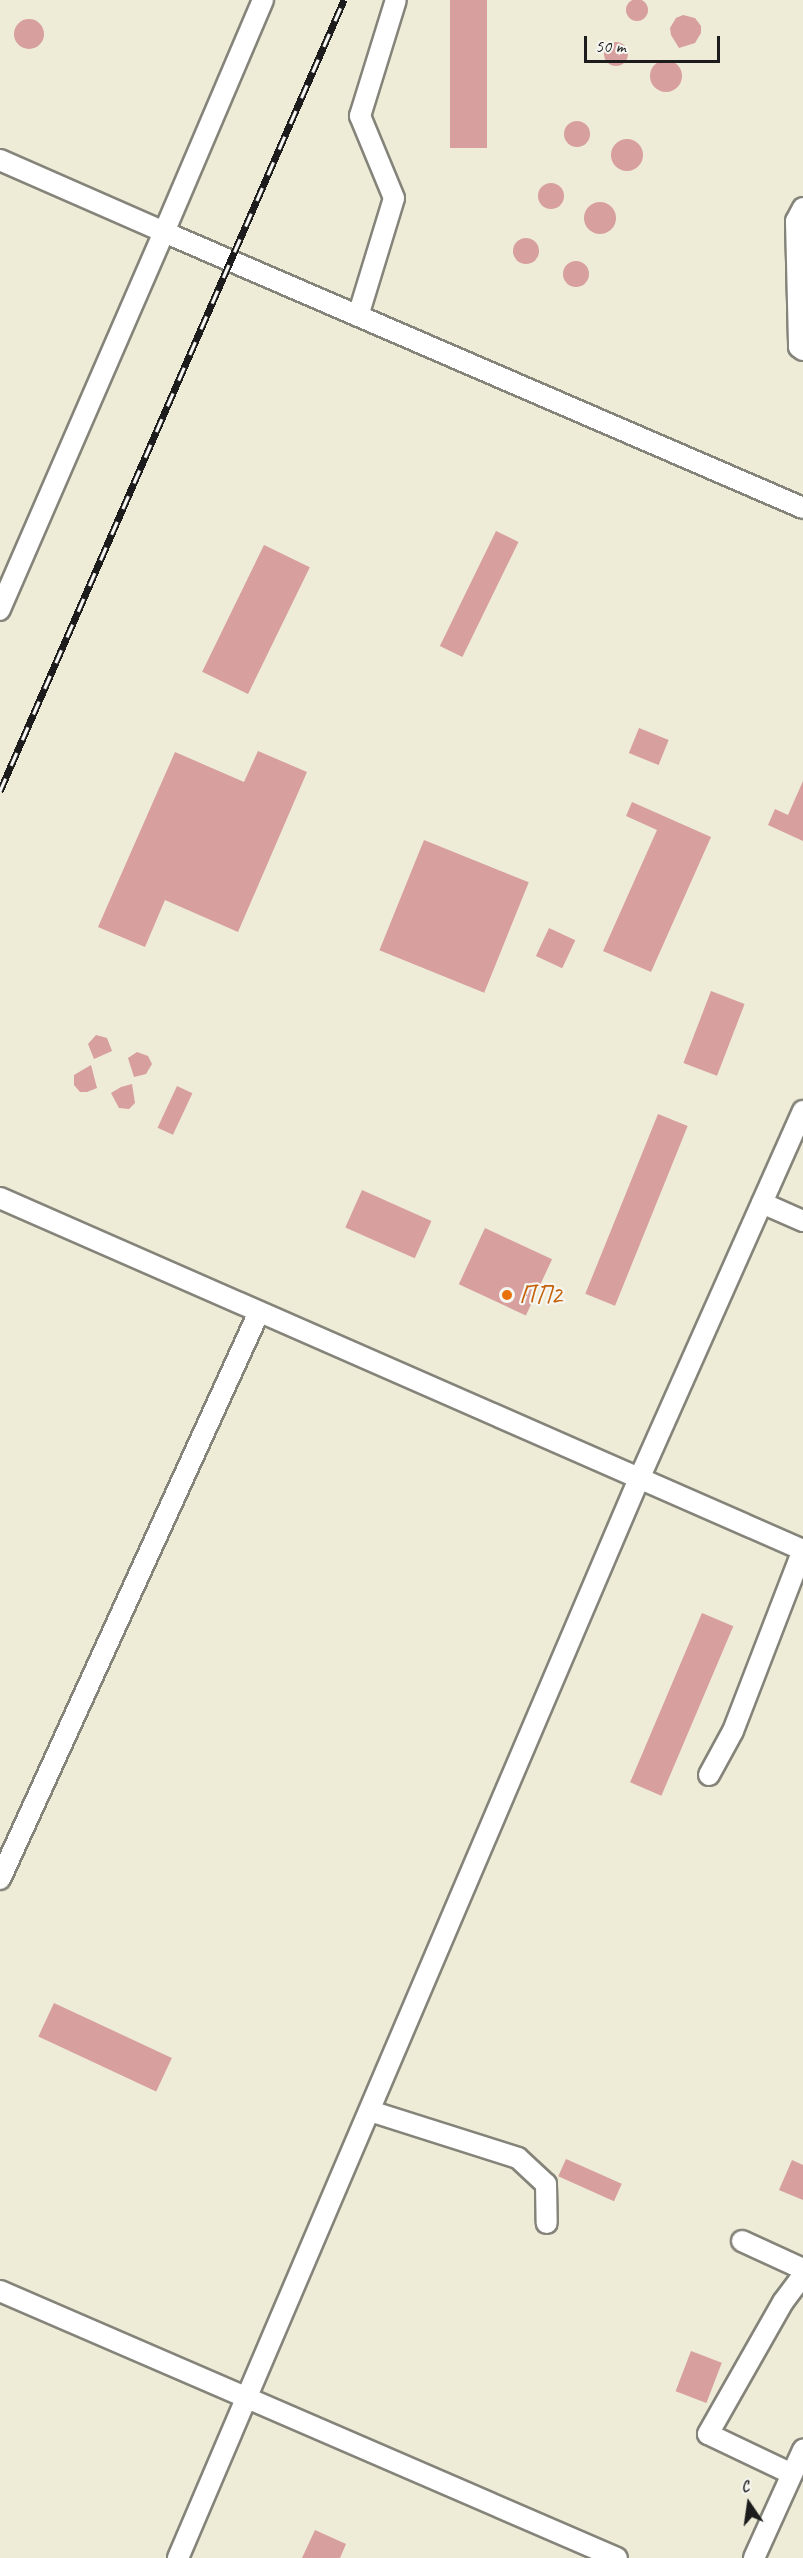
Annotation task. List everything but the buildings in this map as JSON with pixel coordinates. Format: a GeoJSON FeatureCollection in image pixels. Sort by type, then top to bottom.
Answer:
{"type":"FeatureCollection","features":[{"type":"Feature","properties":{"kind":"lane"},"geometry":{"type":"LineString","coordinates":[[0,610],[263,0]]}},
{"type":"Feature","properties":{"kind":"lane"},"geometry":{"type":"LineString","coordinates":[[358,316],[394,198],[360,116],[396,0]]}},
{"type":"Feature","properties":{"kind":"lane"},"geometry":{"type":"LineString","coordinates":[[0,160],[803,508]]}},
{"type":"Feature","properties":{"kind":"lane"},"geometry":{"type":"LineString","coordinates":[[803,208],[796,221],[799,348],[803,350]]}},
{"type":"Feature","properties":{"kind":"lane"},"geometry":{"type":"LineString","coordinates":[[178,2558],[639,1479],[803,1112]]}},
{"type":"Feature","properties":{"kind":"lane"},"geometry":{"type":"LineString","coordinates":[[0,1198],[803,1550],[733,1731],[709,1775]]}},
{"type":"Feature","properties":{"kind":"lane"},"geometry":{"type":"LineString","coordinates":[[762,1203],[803,1221]]}},
{"type":"Feature","properties":{"kind":"lane"},"geometry":{"type":"LineString","coordinates":[[0,1879],[259,1312]]}},
{"type":"Feature","properties":{"kind":"lane"},"geometry":{"type":"LineString","coordinates":[[370,2111],[518,2158],[546,2184],[548,2223]]}},
{"type":"Feature","properties":{"kind":"lane"},"geometry":{"type":"LineString","coordinates":[[742,2241],[803,2269]]}},
{"type":"Feature","properties":{"kind":"lane"},"geometry":{"type":"LineString","coordinates":[[792,2474],[708,2434],[783,2302],[803,2275]]}},
{"type":"Feature","properties":{"kind":"lane"},"geometry":{"type":"LineString","coordinates":[[0,2291],[617,2558]]}},
{"type":"Feature","properties":{"kind":"lane"},"geometry":{"type":"LineString","coordinates":[[754,2558],[803,2450]]}},
{"type":"Feature","properties":{"kind":"railway"},"geometry":{"type":"LineString","coordinates":[[0,791],[344,0]]}},
{"type":"Feature","properties":{"kind":"place","name":"ПП2"},"geometry":{"type":"Point","coordinates":[507,1295]}}]}
